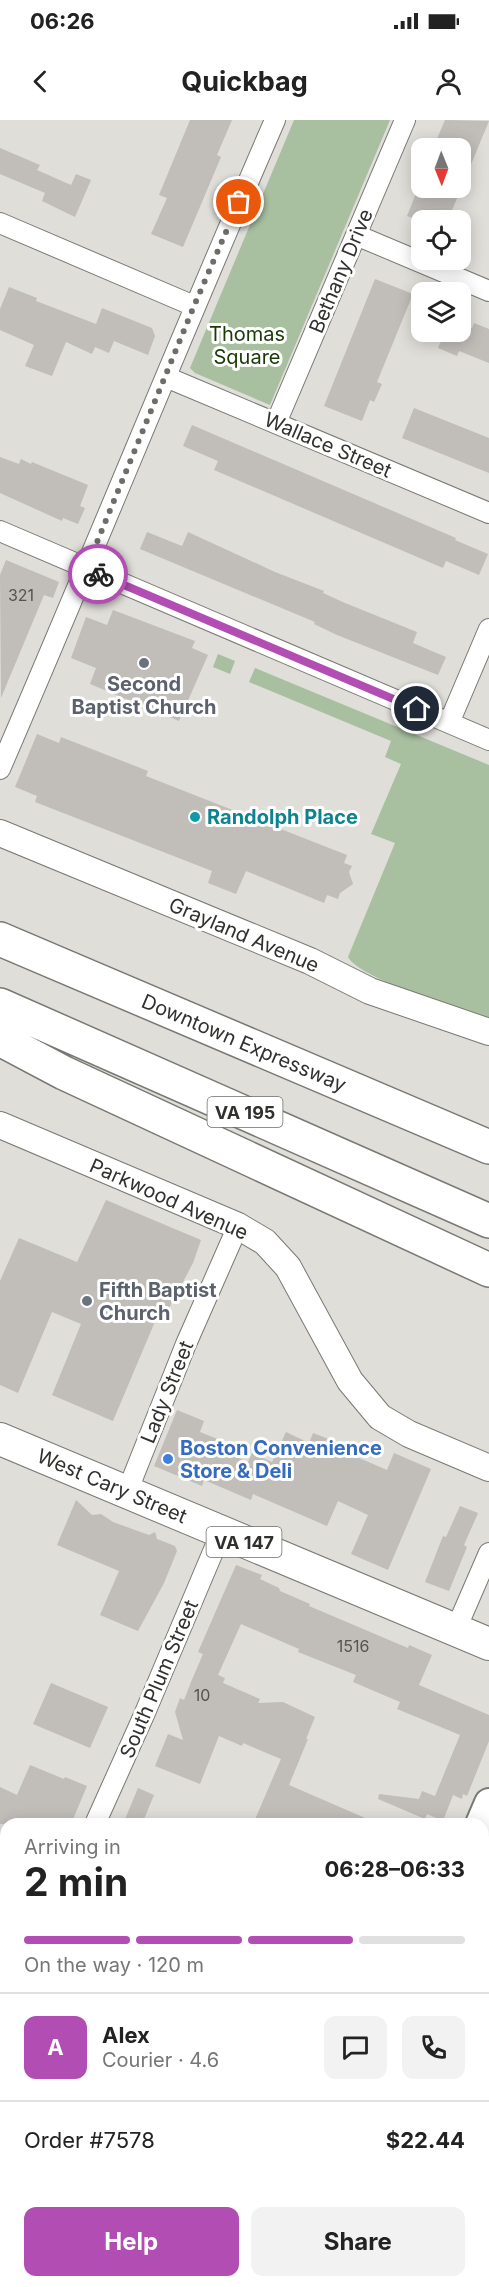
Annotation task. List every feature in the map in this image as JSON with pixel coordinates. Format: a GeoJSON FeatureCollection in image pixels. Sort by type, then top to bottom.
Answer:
{"type":"FeatureCollection","features":[{"type":"Feature","properties":{"kind":"highway","name":"Downtown Expressway"},"geometry":{"type":"LineString","coordinates":[[0,939],[489,1147]]}},
{"type":"Feature","properties":{"kind":"highway","name":"VA 195"},"geometry":{"type":"LineString","coordinates":[[0,1005],[489,1221]]}},
{"type":"Feature","properties":{"kind":"highway"},"geometry":{"type":"LineString","coordinates":[[0,1039],[64,1073],[489,1270]]}},
{"type":"Feature","properties":{"kind":"highway"},"geometry":{"type":"LineString","coordinates":[[0,1049],[64,1073]]}},
{"type":"Feature","properties":{"kind":"main road","name":"West Cary Street"},"geometry":{"type":"LineString","coordinates":[[0,1439],[489,1644]]}},
{"type":"Feature","properties":{"kind":"main road"},"geometry":{"type":"LineString","coordinates":[[483,1818],[489,1803]]}},
{"type":"Feature","properties":{"kind":"street"},"geometry":{"type":"LineString","coordinates":[[0,769],[86,569],[194,306],[275,120]]}},
{"type":"Feature","properties":{"kind":"street","name":"Bethany Drive"},"geometry":{"type":"LineString","coordinates":[[276,423],[405,120]]}},
{"type":"Feature","properties":{"kind":"street"},"geometry":{"type":"LineString","coordinates":[[0,223],[194,306]]}},
{"type":"Feature","properties":{"kind":"street"},"geometry":{"type":"LineString","coordinates":[[356,235],[489,291]]}},
{"type":"Feature","properties":{"kind":"street","name":"Wallace Street"},"geometry":{"type":"LineString","coordinates":[[166,377],[489,513]]}},
{"type":"Feature","properties":{"kind":"street"},"geometry":{"type":"LineString","coordinates":[[0,531],[489,740]]}},
{"type":"Feature","properties":{"kind":"street"},"geometry":{"type":"LineString","coordinates":[[449,723],[489,629]]}},
{"type":"Feature","properties":{"kind":"street","name":"Grayland Avenue"},"geometry":{"type":"LineString","coordinates":[[0,833],[310,961],[370,991],[489,1032]]}},
{"type":"Feature","properties":{"kind":"street","name":"Parkwood Avenue"},"geometry":{"type":"LineString","coordinates":[[0,1125],[238,1226],[265,1242],[288,1267],[350,1381],[380,1417],[409,1434],[489,1468]]}},
{"type":"Feature","properties":{"kind":"street","name":"Lady Street"},"geometry":{"type":"LineString","coordinates":[[127,1492],[186,1344],[238,1226]]}},
{"type":"Feature","properties":{"kind":"street","name":"South Plum Street"},"geometry":{"type":"LineString","coordinates":[[98,1818],[221,1533]]}},
{"type":"Feature","properties":{"kind":"street"},"geometry":{"type":"LineString","coordinates":[[456,1629],[489,1553]]}},
{"type":"Feature","properties":{"kind":"green space","name":"Thomas Square"},"geometry":{"type":"Polygon","coordinates":[[[294,120],[390,120],[270,405],[195,373],[190,368],[294,120]]]}},
{"type":"Feature","properties":{"kind":"green space"},"geometry":{"type":"Polygon","coordinates":[[[218,654],[235,661],[230,674],[213,667],[218,654]]]}},
{"type":"Feature","properties":{"kind":"green space"},"geometry":{"type":"Polygon","coordinates":[[[255,668],[489,765],[489,1020],[391,984],[356,966],[348,957],[395,843],[371,834],[401,764],[385,757],[391,741],[249,682],[255,668]]]}},
{"type":"Feature","properties":{"kind":"building"},"geometry":{"type":"Polygon","coordinates":[[[190,120],[232,120],[217,155],[221,157],[183,247],[151,234],[167,198],[159,195],[190,120]]]}},
{"type":"Feature","properties":{"kind":"building"},"geometry":{"type":"Polygon","coordinates":[[[445,120],[489,121],[471,164],[471,138],[437,138],[445,120]]]}},
{"type":"Feature","properties":{"kind":"building"},"geometry":{"type":"Polygon","coordinates":[[[0,148],[40,165],[37,170],[71,185],[76,174],[91,180],[75,217],[42,201],[45,193],[0,174],[0,148]]]}},
{"type":"Feature","properties":{"kind":"building"},"geometry":{"type":"Polygon","coordinates":[[[414,198],[457,198],[452,210],[411,210],[411,217],[407,216],[414,198]]]}},
{"type":"Feature","properties":{"kind":"building"},"geometry":{"type":"Polygon","coordinates":[[[375,279],[411,293],[411,299],[377,382],[382,384],[374,402],[370,400],[362,421],[324,406],[375,279]]]}},
{"type":"Feature","properties":{"kind":"building"},"geometry":{"type":"Polygon","coordinates":[[[9,287],[37,298],[36,301],[96,324],[102,308],[152,328],[155,336],[148,355],[114,341],[109,353],[95,347],[92,354],[66,342],[52,376],[25,366],[34,345],[0,330],[0,309],[9,287]]]}},
{"type":"Feature","properties":{"kind":"building"},"geometry":{"type":"Polygon","coordinates":[[[474,323],[489,329],[489,363],[459,351],[457,356],[438,348],[441,342],[471,342],[471,328],[474,323]]]}},
{"type":"Feature","properties":{"kind":"building"},"geometry":{"type":"Polygon","coordinates":[[[414,408],[489,438],[489,473],[402,438],[414,408]]]}},
{"type":"Feature","properties":{"kind":"building"},"geometry":{"type":"Polygon","coordinates":[[[192,425],[456,538],[455,540],[488,554],[479,575],[446,561],[443,568],[214,470],[218,461],[183,446],[192,425]]]}},
{"type":"Feature","properties":{"kind":"building"},"geometry":{"type":"Polygon","coordinates":[[[0,457],[19,464],[21,459],[31,464],[32,462],[88,485],[80,506],[85,508],[78,524],[63,518],[62,521],[0,493],[0,457]]]}},
{"type":"Feature","properties":{"kind":"building"},"geometry":{"type":"Polygon","coordinates":[[[147,532],[182,546],[188,532],[275,572],[324,591],[323,593],[345,603],[417,632],[413,643],[446,657],[438,675],[337,635],[314,624],[315,622],[140,549],[147,532]]]}},
{"type":"Feature","properties":{"kind":"building"},"geometry":{"type":"Polygon","coordinates":[[[6,560],[59,582],[53,598],[44,595],[1,698],[0,575],[6,560]]]}},
{"type":"Feature","properties":{"kind":"building","name":"Second Baptist Church"},"geometry":{"type":"Polygon","coordinates":[[[113,610],[195,641],[192,648],[208,655],[179,721],[90,684],[96,668],[71,658],[86,617],[107,625],[113,610]]]}},
{"type":"Feature","properties":{"kind":"building","name":"Randolph Place"},"geometry":{"type":"Polygon","coordinates":[[[37,734],[59,743],[61,737],[148,771],[146,776],[347,855],[344,863],[352,866],[349,872],[353,884],[340,893],[338,899],[327,895],[324,903],[246,871],[236,894],[208,883],[212,871],[35,802],[37,796],[15,787],[37,734]]]}},
{"type":"Feature","properties":{"kind":"building","name":"Fifth Baptist Church"},"geometry":{"type":"Polygon","coordinates":[[[106,1200],[201,1240],[193,1263],[166,1314],[159,1312],[113,1421],[52,1395],[81,1324],[52,1312],[18,1393],[0,1385],[0,1281],[19,1238],[77,1262],[106,1200]]]}},
{"type":"Feature","properties":{"kind":"building"},"geometry":{"type":"Polygon","coordinates":[[[177,1410],[204,1421],[200,1432],[220,1440],[217,1449],[248,1462],[252,1453],[272,1462],[286,1432],[309,1443],[313,1433],[331,1440],[329,1445],[387,1470],[394,1453],[431,1469],[388,1570],[351,1554],[368,1515],[338,1501],[327,1526],[253,1494],[251,1500],[204,1480],[202,1486],[154,1466],[177,1410]]]}},
{"type":"Feature","properties":{"kind":"building"},"geometry":{"type":"Polygon","coordinates":[[[76,1500],[92,1515],[101,1514],[113,1522],[149,1535],[155,1532],[157,1539],[175,1546],[177,1551],[164,1583],[138,1631],[100,1615],[119,1571],[57,1545],[76,1500]]]}},
{"type":"Feature","properties":{"kind":"building"},"geometry":{"type":"Polygon","coordinates":[[[460,1506],[478,1513],[464,1545],[467,1547],[449,1591],[425,1582],[443,1536],[446,1537],[460,1506]]]}},
{"type":"Feature","properties":{"kind":"building"},"geometry":{"type":"Polygon","coordinates":[[[236,1565],[262,1575],[260,1579],[310,1604],[309,1606],[408,1648],[409,1645],[432,1655],[419,1685],[489,1715],[489,1741],[467,1796],[463,1794],[462,1799],[453,1795],[444,1818],[436,1818],[427,1814],[425,1818],[423,1818],[378,1799],[379,1794],[419,1799],[422,1791],[435,1796],[460,1735],[397,1709],[400,1702],[353,1682],[356,1675],[298,1652],[299,1649],[241,1624],[218,1675],[225,1678],[223,1683],[260,1699],[258,1703],[283,1702],[315,1717],[289,1785],[365,1818],[256,1818],[281,1759],[219,1736],[200,1784],[155,1766],[168,1734],[183,1740],[175,1712],[180,1698],[184,1700],[203,1654],[198,1652],[236,1565]]]}},
{"type":"Feature","properties":{"kind":"building"},"geometry":{"type":"Polygon","coordinates":[[[51,1683],[108,1707],[90,1748],[33,1724],[51,1683]]]}},
{"type":"Feature","properties":{"kind":"building"},"geometry":{"type":"Polygon","coordinates":[[[30,1765],[87,1786],[74,1818],[0,1818],[0,1787],[17,1795],[30,1765]]]}},
{"type":"Feature","properties":{"kind":"building"},"geometry":{"type":"Polygon","coordinates":[[[138,1788],[154,1795],[144,1818],[126,1818],[138,1788]]]}},
{"type":"Feature","properties":{"kind":"way so far"},"geometry":{"type":"LineString","coordinates":[[98,574],[86,569],[239,202]]}},
{"type":"Feature","properties":{"kind":"place","name":"Second Baptist Church"},"geometry":{"type":"Point","coordinates":[144,663]}},
{"type":"Feature","properties":{"kind":"place","name":"Randolph Place"},"geometry":{"type":"Point","coordinates":[195,817]}},
{"type":"Feature","properties":{"kind":"place","name":"Fifth Baptist Church"},"geometry":{"type":"Point","coordinates":[87,1301]}},
{"type":"Feature","properties":{"kind":"place","name":"Boston Convenience Store & Deli"},"geometry":{"type":"Point","coordinates":[168,1459]}},
{"type":"Feature","properties":{"kind":"route"},"geometry":{"type":"LineString","coordinates":[[98,574],[417,709]]}}]}
